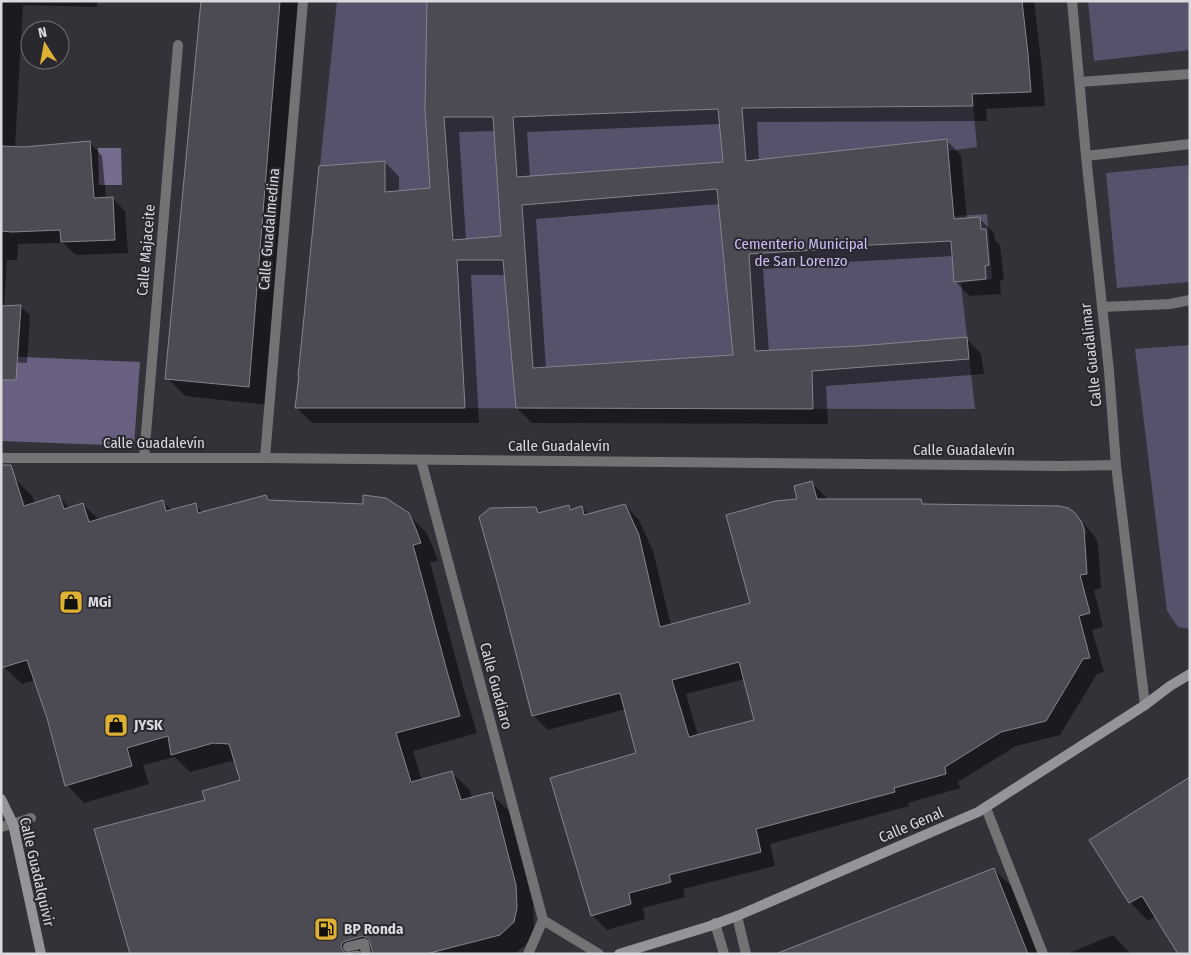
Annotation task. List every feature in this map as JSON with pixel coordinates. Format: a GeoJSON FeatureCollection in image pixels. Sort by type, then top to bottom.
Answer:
{"type":"FeatureCollection","features":[{"type":"Feature","properties":{"kind":"main road","name":"Calle Genal"},"geometry":{"type":"LineString","coordinates":[[619,954],[635,951],[737,916],[986,808],[1190,674]]}},
{"type":"Feature","properties":{"kind":"main road","name":"Calle Guadalquivir"},"geometry":{"type":"LineString","coordinates":[[1,799],[13,824],[41,954]]}},
{"type":"Feature","properties":{"kind":"street","name":"Calle Guadalmedina"},"geometry":{"type":"LineString","coordinates":[[265,458],[303,1]]}},
{"type":"Feature","properties":{"kind":"street","name":"Calle Guadalimar"},"geometry":{"type":"LineString","coordinates":[[1072,1],[1109,371],[1116,464],[1145,705]]}},
{"type":"Feature","properties":{"kind":"street","name":"Calle Majaceite"},"geometry":{"type":"LineString","coordinates":[[144,458],[178,45]]}},
{"type":"Feature","properties":{"kind":"street"},"geometry":{"type":"LineString","coordinates":[[1080,82],[1190,74]]}},
{"type":"Feature","properties":{"kind":"street"},"geometry":{"type":"LineString","coordinates":[[1086,156],[1190,144]]}},
{"type":"Feature","properties":{"kind":"street"},"geometry":{"type":"LineString","coordinates":[[1102,307],[1170,304],[1190,300]]}},
{"type":"Feature","properties":{"kind":"street","name":"Calle Guadalevín"},"geometry":{"type":"LineString","coordinates":[[1,458],[265,458],[1052,466],[1116,464]]}},
{"type":"Feature","properties":{"kind":"street","name":"Calle Guadiaro"},"geometry":{"type":"LineString","coordinates":[[420,460],[543,920]]}},
{"type":"Feature","properties":{"kind":"street"},"geometry":{"type":"LineString","coordinates":[[986,808],[1044,954]]}},
{"type":"Feature","properties":{"kind":"street"},"geometry":{"type":"LineString","coordinates":[[1,827],[31,818]]}},
{"type":"Feature","properties":{"kind":"street"},"geometry":{"type":"LineString","coordinates":[[737,916],[746,954]]}},
{"type":"Feature","properties":{"kind":"street"},"geometry":{"type":"LineString","coordinates":[[528,954],[543,920],[600,954]]}},
{"type":"Feature","properties":{"kind":"street"},"geometry":{"type":"LineString","coordinates":[[712,925],[717,954]]}},
{"type":"Feature","properties":{"kind":"street"},"geometry":{"type":"LineString","coordinates":[[712,925],[724,954]]}},
{"type":"Feature","properties":{"kind":"street"},"geometry":{"type":"LineString","coordinates":[[348,947],[364,943],[366,954]]}},
{"type":"Feature","properties":{"kind":"green space","name":"Cementerio Municipal de San Lorenzo"},"geometry":{"type":"Polygon","coordinates":[[[337,1],[436,1],[972,94],[977,147],[948,151],[954,216],[987,214],[992,279],[961,283],[975,409],[295,408],[337,1]]]}},
{"type":"Feature","properties":{"kind":"green space"},"geometry":{"type":"Polygon","coordinates":[[[1088,1],[1190,1],[1190,50],[1094,61],[1088,1]]]}},
{"type":"Feature","properties":{"kind":"green space"},"geometry":{"type":"Polygon","coordinates":[[[1188,165],[1190,181],[1190,282],[1117,288],[1106,173],[1188,165]]]}},
{"type":"Feature","properties":{"kind":"green space"},"geometry":{"type":"Polygon","coordinates":[[[1190,345],[1190,629],[1178,627],[1167,611],[1135,349],[1190,345]]]}},
{"type":"Feature","properties":{"kind":"shaded area"},"geometry":{"type":"Polygon","coordinates":[[[98,148],[121,148],[122,185],[99,185],[98,148]]]}},
{"type":"Feature","properties":{"kind":"shaded area"},"geometry":{"type":"Polygon","coordinates":[[[1,356],[140,362],[134,446],[1,441],[1,356]]]}},
{"type":"Feature","properties":{"kind":"building"},"geometry":{"type":"Polygon","coordinates":[[[201,1],[280,1],[249,387],[165,379],[201,1]]]}},
{"type":"Feature","properties":{"kind":"building"},"geometry":{"type":"Polygon","coordinates":[[[427,1],[1022,1],[1031,92],[972,94],[973,106],[742,108],[746,161],[947,139],[954,219],[980,217],[981,229],[986,229],[989,265],[985,266],[986,279],[954,282],[951,241],[832,247],[832,249],[749,254],[755,351],[859,346],[967,337],[969,359],[812,371],[813,409],[516,408],[503,260],[457,260],[465,408],[295,408],[319,166],[385,161],[385,192],[430,188],[425,109],[427,1]],[[718,109],[513,117],[517,177],[723,162],[718,109]],[[444,117],[453,240],[501,236],[493,117],[444,117]],[[717,189],[522,205],[533,368],[733,355],[717,189]]]}},
{"type":"Feature","properties":{"kind":"building"},"geometry":{"type":"Polygon","coordinates":[[[90,141],[94,198],[113,197],[115,240],[61,242],[60,230],[1,231],[1,146],[24,147],[90,141]]]}},
{"type":"Feature","properties":{"kind":"building"},"geometry":{"type":"Polygon","coordinates":[[[21,305],[16,380],[1,380],[1,306],[21,305]]]}},
{"type":"Feature","properties":{"kind":"building"},"geometry":{"type":"Polygon","coordinates":[[[1,465],[11,465],[24,506],[59,495],[64,509],[83,503],[89,522],[163,500],[166,511],[196,503],[198,513],[266,495],[268,500],[363,504],[363,495],[386,498],[409,513],[421,543],[413,545],[460,716],[396,733],[411,782],[452,771],[461,800],[492,792],[516,885],[517,908],[514,922],[500,935],[426,954],[373,954],[369,939],[363,936],[343,942],[341,946],[346,953],[359,951],[359,954],[130,954],[94,829],[205,800],[202,791],[240,780],[229,744],[213,743],[171,755],[168,736],[127,748],[132,766],[65,786],[47,718],[27,660],[1,668],[1,465]]]}},
{"type":"Feature","properties":{"kind":"building"},"geometry":{"type":"Polygon","coordinates":[[[812,481],[817,499],[921,499],[922,504],[1059,506],[1068,508],[1081,521],[1084,529],[1087,574],[1080,575],[1090,613],[1079,616],[1090,658],[1083,659],[1046,721],[1001,732],[945,767],[946,774],[894,788],[895,792],[756,829],[761,852],[669,875],[671,882],[629,893],[631,904],[591,916],[550,778],[636,753],[620,693],[532,716],[479,517],[490,508],[536,507],[538,513],[569,505],[570,510],[582,506],[584,515],[625,504],[639,535],[660,627],[750,603],[726,515],[775,501],[797,499],[794,486],[812,481]],[[739,662],[672,680],[689,737],[754,720],[739,662]]]}},
{"type":"Feature","properties":{"kind":"building"},"geometry":{"type":"Polygon","coordinates":[[[1190,777],[1190,954],[1178,954],[1142,896],[1129,903],[1089,840],[1190,777]]]}},
{"type":"Feature","properties":{"kind":"building"},"geometry":{"type":"Polygon","coordinates":[[[994,868],[1028,954],[778,953],[994,868]]]}},
{"type":"Feature","properties":{"kind":"place","name":"MGi"},"geometry":{"type":"Point","coordinates":[71,602]}},
{"type":"Feature","properties":{"kind":"place","name":"JYSK"},"geometry":{"type":"Point","coordinates":[116,725]}},
{"type":"Feature","properties":{"kind":"place","name":"BP Ronda"},"geometry":{"type":"Point","coordinates":[326,929]}}]}
